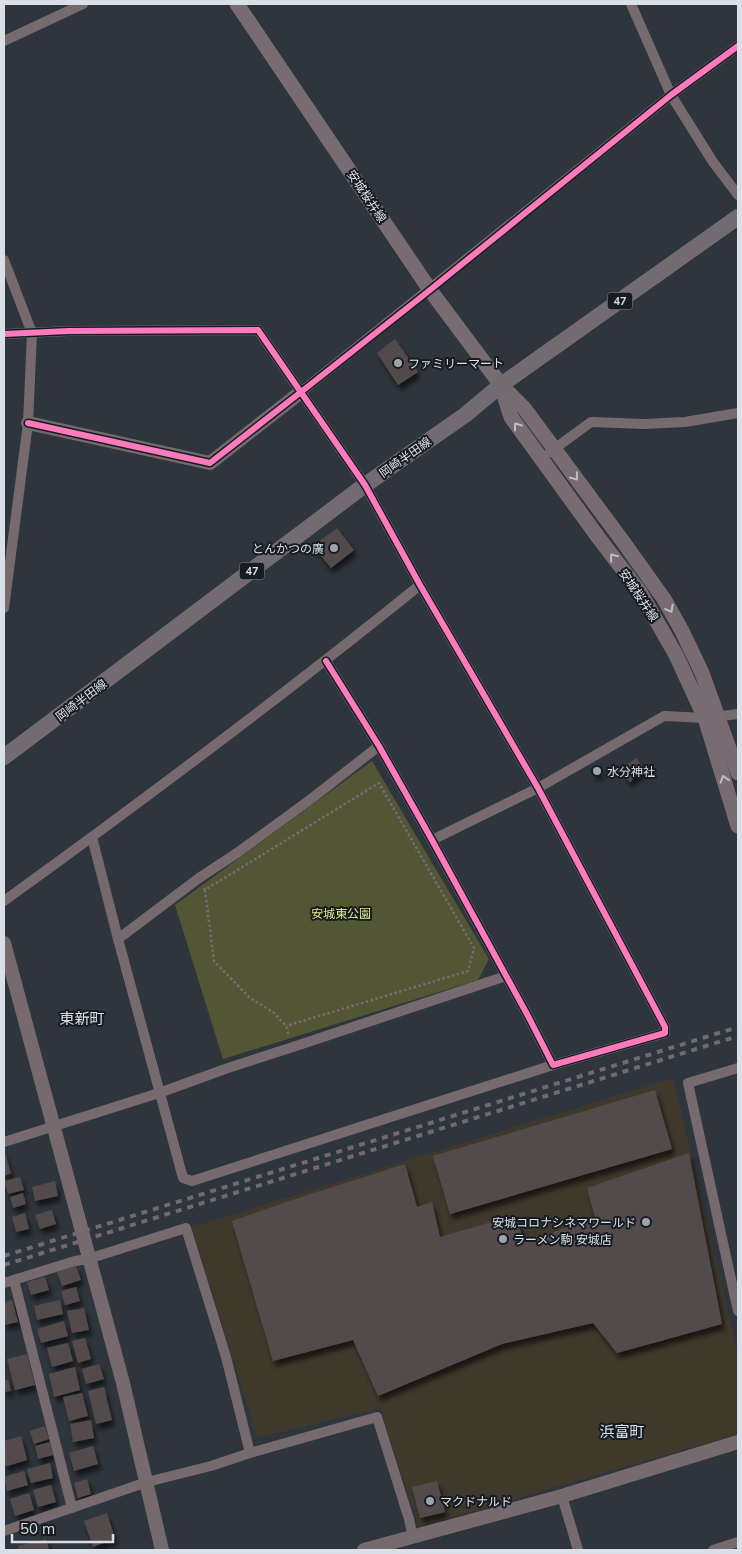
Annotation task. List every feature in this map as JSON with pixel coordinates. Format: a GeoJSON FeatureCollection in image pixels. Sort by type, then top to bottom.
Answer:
{"type":"FeatureCollection","features":[{"type":"Feature","properties":{"kind":"main road","name":"安城桜井線"},"geometry":{"type":"LineString","coordinates":[[237,4],[430,290],[501,385],[524,408],[664,599],[702,673],[738,826]]}},
{"type":"Feature","properties":{"kind":"main road","name":"岡崎半田線"},"geometry":{"type":"LineString","coordinates":[[4,757],[365,486],[465,415],[501,385],[738,217]]}},
{"type":"Feature","properties":{"kind":"main road","name":"安城桜井線"},"geometry":{"type":"LineString","coordinates":[[501,385],[511,418],[640,592],[712,717],[738,773]]}},
{"type":"Feature","properties":{"kind":"street"},"geometry":{"type":"LineString","coordinates":[[4,41],[83,4]]}},
{"type":"Feature","properties":{"kind":"street"},"geometry":{"type":"LineString","coordinates":[[631,4],[670,95],[713,162],[738,195]]}},
{"type":"Feature","properties":{"kind":"street"},"geometry":{"type":"LineString","coordinates":[[28,423],[210,462],[430,290],[670,95],[738,46]]}},
{"type":"Feature","properties":{"kind":"street"},"geometry":{"type":"LineString","coordinates":[[4,260],[32,333],[28,423],[4,608]]}},
{"type":"Feature","properties":{"kind":"street"},"geometry":{"type":"LineString","coordinates":[[4,334],[69,331],[258,330],[365,486],[538,788],[665,1027],[665,1033],[553,1065],[192,1181],[183,1178],[92,837]]}},
{"type":"Feature","properties":{"kind":"street"},"geometry":{"type":"LineString","coordinates":[[541,459],[591,422],[644,424],[685,422],[738,413]]}},
{"type":"Feature","properties":{"kind":"street"},"geometry":{"type":"LineString","coordinates":[[4,901],[326,661],[420,585]]}},
{"type":"Feature","properties":{"kind":"street"},"geometry":{"type":"LineString","coordinates":[[326,661],[379,746],[432,840],[553,1065]]}},
{"type":"Feature","properties":{"kind":"street"},"geometry":{"type":"LineString","coordinates":[[432,840],[538,788],[664,716],[712,717],[738,714]]}},
{"type":"Feature","properties":{"kind":"street"},"geometry":{"type":"LineString","coordinates":[[118,939],[199,878],[237,853],[379,746]]}},
{"type":"Feature","properties":{"kind":"street"},"geometry":{"type":"LineString","coordinates":[[4,943],[123,1383],[162,1550]]}},
{"type":"Feature","properties":{"kind":"street"},"geometry":{"type":"LineString","coordinates":[[4,1142],[159,1093],[228,1068],[506,976]]}},
{"type":"Feature","properties":{"kind":"street"},"geometry":{"type":"LineString","coordinates":[[738,1068],[688,1083],[738,1311]]}},
{"type":"Feature","properties":{"kind":"street"},"geometry":{"type":"LineString","coordinates":[[72,1508],[9,1281],[75,1261],[88,1259],[186,1228],[226,1357],[250,1453]]}},
{"type":"Feature","properties":{"kind":"street"},"geometry":{"type":"LineString","coordinates":[[4,1529],[146,1482],[211,1466],[377,1417],[413,1537]]}},
{"type":"Feature","properties":{"kind":"street"},"geometry":{"type":"LineString","coordinates":[[364,1550],[562,1496],[738,1442]]}},
{"type":"Feature","properties":{"kind":"street"},"geometry":{"type":"LineString","coordinates":[[562,1496],[578,1550]]}},
{"type":"Feature","properties":{"kind":"street"},"geometry":{"type":"LineString","coordinates":[[713,1550],[738,1542]]}},
{"type":"Feature","properties":{"kind":"path"},"geometry":{"type":"LineString","coordinates":[[205,890],[378,783],[474,948],[468,971],[286,1026]]}},
{"type":"Feature","properties":{"kind":"path"},"geometry":{"type":"LineString","coordinates":[[199,878],[205,890],[214,961],[250,998],[273,1012],[286,1026],[293,1047]]}},
{"type":"Feature","properties":{"kind":"shaded area"},"geometry":{"type":"Polygon","coordinates":[[[673,1078],[738,1354],[738,1434],[419,1527],[380,1408],[257,1438],[192,1227],[673,1078]]]}},
{"type":"Feature","properties":{"kind":"green space","name":"安城東公園"},"geometry":{"type":"Polygon","coordinates":[[[372,761],[489,959],[478,980],[223,1059],[175,905],[372,761]]]}},
{"type":"Feature","properties":{"kind":"building"},"geometry":{"type":"Polygon","coordinates":[[[395,339],[418,372],[398,385],[377,353],[395,339]]]}},
{"type":"Feature","properties":{"kind":"building"},"geometry":{"type":"Polygon","coordinates":[[[337,528],[354,550],[331,568],[313,546],[337,528]]]}},
{"type":"Feature","properties":{"kind":"building"},"geometry":{"type":"Polygon","coordinates":[[[636,758],[645,769],[630,782],[624,775],[631,770],[627,765],[636,758]]]}},
{"type":"Feature","properties":{"kind":"building","name":"水分神社"},"geometry":{"type":"Polygon","coordinates":[[[599,766],[602,773],[595,776],[592,770],[599,766]]]}},
{"type":"Feature","properties":{"kind":"building"},"geometry":{"type":"Polygon","coordinates":[[[655,1090],[672,1149],[450,1214],[433,1156],[655,1090]]]}},
{"type":"Feature","properties":{"kind":"building"},"geometry":{"type":"Polygon","coordinates":[[[4,1153],[11,1173],[4,1176],[4,1153]]]}},
{"type":"Feature","properties":{"kind":"building"},"geometry":{"type":"Polygon","coordinates":[[[689,1153],[722,1324],[617,1353],[593,1323],[502,1344],[378,1396],[353,1340],[273,1361],[232,1221],[405,1164],[417,1207],[432,1202],[440,1237],[516,1215],[523,1239],[546,1235],[595,1217],[587,1188],[689,1153]]]}},
{"type":"Feature","properties":{"kind":"building"},"geometry":{"type":"Polygon","coordinates":[[[20,1177],[24,1190],[8,1194],[4,1181],[20,1177]]]}},
{"type":"Feature","properties":{"kind":"building"},"geometry":{"type":"Polygon","coordinates":[[[55,1181],[58,1196],[35,1201],[32,1187],[55,1181]]]}},
{"type":"Feature","properties":{"kind":"building"},"geometry":{"type":"Polygon","coordinates":[[[23,1193],[26,1204],[13,1208],[10,1197],[23,1193]]]}},
{"type":"Feature","properties":{"kind":"building"},"geometry":{"type":"Polygon","coordinates":[[[52,1210],[56,1224],[40,1229],[35,1215],[52,1210]]]}},
{"type":"Feature","properties":{"kind":"building"},"geometry":{"type":"Polygon","coordinates":[[[25,1213],[29,1229],[16,1232],[12,1217],[25,1213]]]}},
{"type":"Feature","properties":{"kind":"building"},"geometry":{"type":"Polygon","coordinates":[[[76,1266],[81,1280],[62,1286],[57,1272],[76,1266]]]}},
{"type":"Feature","properties":{"kind":"building"},"geometry":{"type":"Polygon","coordinates":[[[45,1277],[49,1290],[31,1295],[27,1282],[45,1277]]]}},
{"type":"Feature","properties":{"kind":"building"},"geometry":{"type":"Polygon","coordinates":[[[76,1287],[80,1301],[65,1305],[61,1291],[76,1287]]]}},
{"type":"Feature","properties":{"kind":"building"},"geometry":{"type":"Polygon","coordinates":[[[12,1300],[18,1322],[4,1325],[4,1302],[12,1300]]]}},
{"type":"Feature","properties":{"kind":"building"},"geometry":{"type":"Polygon","coordinates":[[[60,1300],[63,1314],[37,1320],[34,1306],[60,1300]]]}},
{"type":"Feature","properties":{"kind":"building"},"geometry":{"type":"Polygon","coordinates":[[[84,1308],[89,1330],[72,1333],[67,1311],[84,1308]]]}},
{"type":"Feature","properties":{"kind":"building"},"geometry":{"type":"Polygon","coordinates":[[[64,1321],[68,1336],[41,1343],[37,1329],[64,1321]]]}},
{"type":"Feature","properties":{"kind":"building"},"geometry":{"type":"Polygon","coordinates":[[[85,1338],[91,1359],[78,1363],[72,1341],[85,1338]]]}},
{"type":"Feature","properties":{"kind":"building"},"geometry":{"type":"Polygon","coordinates":[[[68,1343],[73,1361],[52,1367],[47,1348],[68,1343]]]}},
{"type":"Feature","properties":{"kind":"building"},"geometry":{"type":"Polygon","coordinates":[[[27,1354],[35,1385],[15,1390],[7,1359],[27,1354]]]}},
{"type":"Feature","properties":{"kind":"building"},"geometry":{"type":"Polygon","coordinates":[[[99,1364],[104,1379],[86,1384],[82,1369],[99,1364]]]}},
{"type":"Feature","properties":{"kind":"building"},"geometry":{"type":"Polygon","coordinates":[[[75,1367],[80,1390],[54,1397],[49,1374],[75,1367]]]}},
{"type":"Feature","properties":{"kind":"building"},"geometry":{"type":"Polygon","coordinates":[[[4,1380],[8,1380],[11,1391],[4,1392],[4,1380]]]}},
{"type":"Feature","properties":{"kind":"building"},"geometry":{"type":"Polygon","coordinates":[[[104,1387],[112,1420],[96,1424],[88,1391],[104,1387]]]}},
{"type":"Feature","properties":{"kind":"building"},"geometry":{"type":"Polygon","coordinates":[[[82,1393],[88,1416],[69,1421],[63,1397],[82,1393]]]}},
{"type":"Feature","properties":{"kind":"building"},"geometry":{"type":"Polygon","coordinates":[[[91,1420],[94,1438],[73,1442],[70,1424],[91,1420]]]}},
{"type":"Feature","properties":{"kind":"building"},"geometry":{"type":"Polygon","coordinates":[[[45,1426],[49,1439],[34,1444],[30,1431],[45,1426]]]}},
{"type":"Feature","properties":{"kind":"building"},"geometry":{"type":"Polygon","coordinates":[[[21,1436],[27,1460],[4,1467],[4,1441],[21,1436]]]}},
{"type":"Feature","properties":{"kind":"building"},"geometry":{"type":"Polygon","coordinates":[[[50,1442],[53,1455],[38,1459],[35,1446],[50,1442]]]}},
{"type":"Feature","properties":{"kind":"building"},"geometry":{"type":"Polygon","coordinates":[[[93,1446],[98,1464],[74,1471],[69,1453],[93,1446]]]}},
{"type":"Feature","properties":{"kind":"building"},"geometry":{"type":"Polygon","coordinates":[[[50,1463],[53,1478],[31,1483],[27,1469],[50,1463]]]}},
{"type":"Feature","properties":{"kind":"building"},"geometry":{"type":"Polygon","coordinates":[[[24,1471],[28,1485],[7,1491],[4,1477],[24,1471]]]}},
{"type":"Feature","properties":{"kind":"building"},"geometry":{"type":"Polygon","coordinates":[[[87,1479],[91,1494],[78,1498],[74,1483],[87,1479]]]}},
{"type":"Feature","properties":{"kind":"building"},"geometry":{"type":"Polygon","coordinates":[[[437,1481],[445,1512],[420,1518],[412,1487],[437,1481]]]}},
{"type":"Feature","properties":{"kind":"building"},"geometry":{"type":"Polygon","coordinates":[[[51,1485],[56,1502],[38,1507],[33,1490],[51,1485]]]}},
{"type":"Feature","properties":{"kind":"building"},"geometry":{"type":"Polygon","coordinates":[[[29,1493],[34,1510],[15,1516],[10,1499],[29,1493]]]}},
{"type":"Feature","properties":{"kind":"building"},"geometry":{"type":"Polygon","coordinates":[[[107,1513],[115,1539],[93,1547],[84,1521],[107,1513]]]}},
{"type":"Feature","properties":{"kind":"building"},"geometry":{"type":"Polygon","coordinates":[[[46,1539],[49,1550],[19,1550],[18,1546],[46,1539]]]}},
{"type":"Feature","properties":{"kind":"railway"},"geometry":{"type":"LineString","coordinates":[[4,1256],[738,1027]]}},
{"type":"Feature","properties":{"kind":"railway"},"geometry":{"type":"LineString","coordinates":[[4,1265],[738,1036]]}},
{"type":"Feature","properties":{"kind":"cycle path"},"geometry":{"type":"LineString","coordinates":[[28,423],[210,463],[430,290],[671,95],[738,46]]}},
{"type":"Feature","properties":{"kind":"cycle path"},"geometry":{"type":"LineString","coordinates":[[4,334],[69,331],[258,330],[365,485],[420,585],[538,788],[665,1027],[665,1033],[553,1065],[432,840],[379,746],[326,661]]}},
{"type":"Feature","properties":{"kind":"place","name":"ファミリーマート"},"geometry":{"type":"Point","coordinates":[398,363]}},
{"type":"Feature","properties":{"kind":"place","name":"とんかつの廣"},"geometry":{"type":"Point","coordinates":[334,548]}},
{"type":"Feature","properties":{"kind":"place","name":"水分神社"},"geometry":{"type":"Point","coordinates":[597,771]}},
{"type":"Feature","properties":{"kind":"place","name":"安城コロナシネマワールド"},"geometry":{"type":"Point","coordinates":[646,1222]}},
{"type":"Feature","properties":{"kind":"place","name":"ラーメン駒 安城店"},"geometry":{"type":"Point","coordinates":[503,1239]}},
{"type":"Feature","properties":{"kind":"place","name":"マクドナルド"},"geometry":{"type":"Point","coordinates":[430,1501]}},
{"type":"Feature","properties":{"kind":"district","name":"東新町"},"geometry":{"type":"Point","coordinates":[82,1018]}},
{"type":"Feature","properties":{"kind":"district","name":"浜富町"},"geometry":{"type":"Point","coordinates":[622,1431]}}]}
